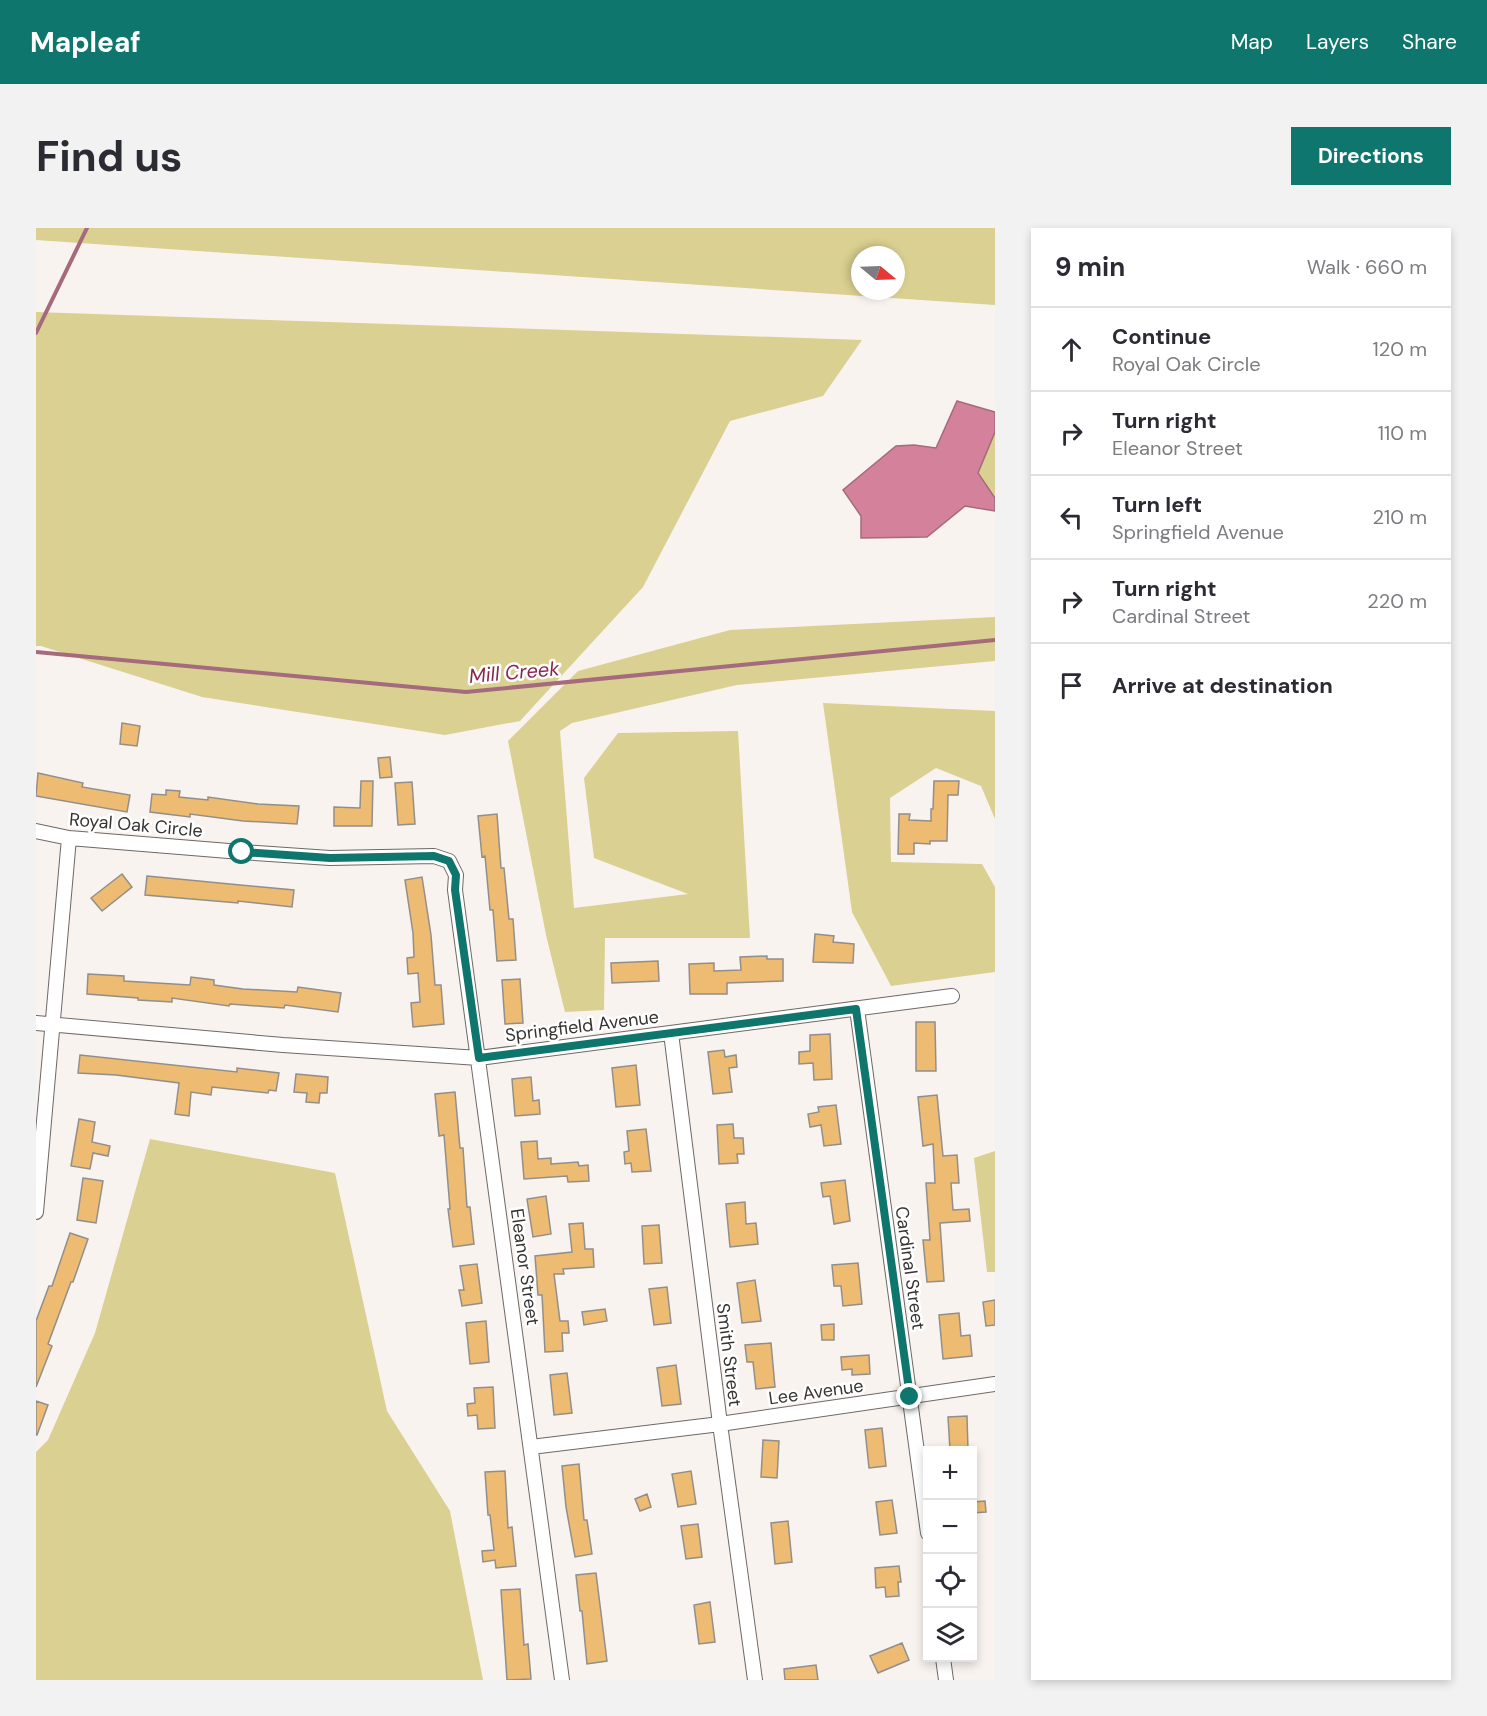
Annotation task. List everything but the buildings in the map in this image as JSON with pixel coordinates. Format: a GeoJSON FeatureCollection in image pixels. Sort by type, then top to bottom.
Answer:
{"type":"FeatureCollection","features":[{"type":"Feature","properties":{"kind":"street","name":"Royal Oak Circle"},"geometry":{"type":"LineString","coordinates":[[36,831],[69,838],[264,854],[330,858],[434,856],[449,861]]}},
{"type":"Feature","properties":{"kind":"street"},"geometry":{"type":"LineString","coordinates":[[36,1212],[69,838]]}},
{"type":"Feature","properties":{"kind":"street","name":"Eleanor Street"},"geometry":{"type":"LineString","coordinates":[[449,861],[456,875],[455,890],[562,1680]]}},
{"type":"Feature","properties":{"kind":"street","name":"Springfield Avenue"},"geometry":{"type":"LineString","coordinates":[[36,1023],[283,1045],[479,1058],[952,996]]}},
{"type":"Feature","properties":{"kind":"street","name":"Cardinal Street"},"geometry":{"type":"LineString","coordinates":[[856,1009],[923,1501]]}},
{"type":"Feature","properties":{"kind":"street","name":"Smith Street"},"geometry":{"type":"LineString","coordinates":[[671,1033],[755,1680]]}},
{"type":"Feature","properties":{"kind":"street","name":"Lee Avenue"},"geometry":{"type":"LineString","coordinates":[[531,1447],[720,1424],[995,1384]]}},
{"type":"Feature","properties":{"kind":"street"},"geometry":{"type":"LineString","coordinates":[[944,1662],[946,1680]]}},
{"type":"Feature","properties":{"kind":"shaded area"},"geometry":{"type":"Polygon","coordinates":[[[36,228],[995,228],[995,305],[905,299],[905,246],[851,246],[851,295],[36,240],[36,228]]]}},
{"type":"Feature","properties":{"kind":"shaded area"},"geometry":{"type":"Polygon","coordinates":[[[36,312],[862,340],[823,396],[730,421],[643,587],[520,721],[445,735],[202,697],[36,646],[36,312]]]}},
{"type":"Feature","properties":{"kind":"shaded area"},"geometry":{"type":"Polygon","coordinates":[[[957,401],[995,412],[995,432],[978,473],[995,498],[995,511],[965,506],[927,537],[861,538],[861,516],[843,490],[896,446],[914,445],[936,448],[957,401]]]}},
{"type":"Feature","properties":{"kind":"shaded area"},"geometry":{"type":"Polygon","coordinates":[[[995,432],[995,498],[978,473],[995,432]]]}},
{"type":"Feature","properties":{"kind":"shaded area"},"geometry":{"type":"Polygon","coordinates":[[[995,617],[995,661],[737,685],[572,723],[560,731],[574,908],[688,894],[594,858],[584,778],[618,733],[738,731],[750,938],[605,938],[604,1010],[565,1012],[546,935],[508,741],[578,671],[730,630],[995,617]]]}},
{"type":"Feature","properties":{"kind":"shaded area"},"geometry":{"type":"Polygon","coordinates":[[[823,703],[995,711],[995,819],[981,786],[936,768],[890,798],[891,862],[982,864],[995,887],[995,972],[891,986],[852,912],[823,703]]]}},
{"type":"Feature","properties":{"kind":"shaded area"},"geometry":{"type":"Polygon","coordinates":[[[150,1139],[335,1173],[387,1411],[450,1511],[483,1680],[36,1680],[36,1452],[48,1440],[95,1333],[150,1139]]]}},
{"type":"Feature","properties":{"kind":"shaded area"},"geometry":{"type":"Polygon","coordinates":[[[995,1151],[995,1272],[987,1272],[974,1158],[995,1151]]]}},
{"type":"Feature","properties":{"kind":"waterway"},"geometry":{"type":"LineString","coordinates":[[36,333],[87,228]]}},
{"type":"Feature","properties":{"kind":"waterway","name":"Mill Creek"},"geometry":{"type":"LineString","coordinates":[[36,652],[466,692],[995,640]]}},
{"type":"Feature","properties":{"kind":"route"},"geometry":{"type":"LineString","coordinates":[[242,852],[330,858],[434,856],[449,861],[456,875],[455,890],[479,1058],[856,1009],[910,1397]]}}]}
